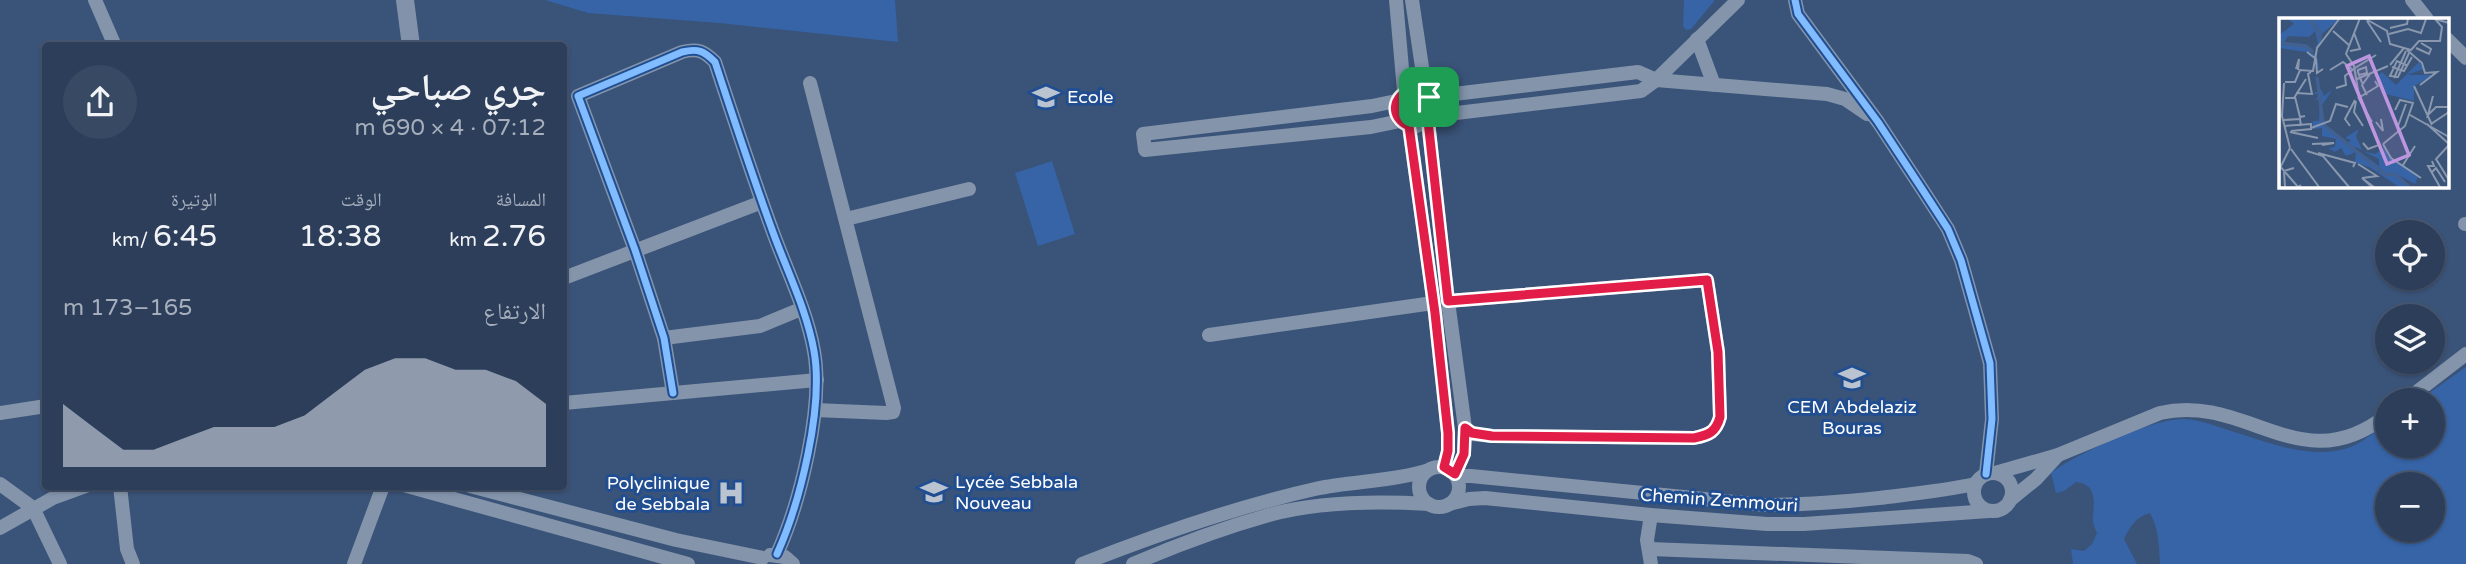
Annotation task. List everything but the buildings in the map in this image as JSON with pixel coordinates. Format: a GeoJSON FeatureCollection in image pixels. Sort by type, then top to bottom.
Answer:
{"type":"FeatureCollection","features":[{"type":"Feature","properties":{"kind":"main road"},"geometry":{"type":"LineString","coordinates":[[394,0],[399,42]]}},
{"type":"Feature","properties":{"kind":"main road"},"geometry":{"type":"LineString","coordinates":[[405,0],[410,42]]}},
{"type":"Feature","properties":{"kind":"street"},"geometry":{"type":"LineString","coordinates":[[95,0],[113,42]]}},
{"type":"Feature","properties":{"kind":"street"},"geometry":{"type":"LineString","coordinates":[[1396,0],[1400,96],[1395,112],[1405,124],[1465,428],[1464,454],[1452,472]]}},
{"type":"Feature","properties":{"kind":"street"},"geometry":{"type":"LineString","coordinates":[[1133,564],[1271,515],[1324,506],[1368,503],[1429,504],[1439,507],[1449,504],[1459,492],[1448,451],[1429,118],[1432,106],[1427,95],[1412,0]]}},
{"type":"Feature","properties":{"kind":"street"},"geometry":{"type":"LineString","coordinates":[[1738,0],[1656,80],[1641,91],[1429,118],[1419,126],[1405,124],[1145,150],[1143,134],[1372,106],[1412,89],[1427,95],[1638,72],[1656,80],[1827,94],[1845,99],[1878,122]]}},
{"type":"Feature","properties":{"kind":"street"},"geometry":{"type":"LineString","coordinates":[[1795,0],[1798,14],[1878,122],[1948,229],[1961,260],[1990,363],[1992,419],[1985,477],[1974,497],[1982,508],[1989,511],[2001,509],[2010,500],[2011,486],[2008,480],[1985,477]]}},
{"type":"Feature","properties":{"kind":"street"},"geometry":{"type":"LineString","coordinates":[[2412,0],[2426,18]]}},
{"type":"Feature","properties":{"kind":"street"},"geometry":{"type":"LineString","coordinates":[[1697,39],[1714,85]]}},
{"type":"Feature","properties":{"kind":"street"},"geometry":{"type":"LineString","coordinates":[[2448,40],[2466,58]]}},
{"type":"Feature","properties":{"kind":"street"},"geometry":{"type":"LineString","coordinates":[[673,393],[664,338],[635,250],[578,96],[682,52],[696,49],[706,52],[715,62],[814,352],[817,380],[815,410],[791,522],[766,559]]}},
{"type":"Feature","properties":{"kind":"street"},"geometry":{"type":"LineString","coordinates":[[810,83],[894,408],[893,412],[886,413],[815,410]]}},
{"type":"Feature","properties":{"kind":"street"},"geometry":{"type":"LineString","coordinates":[[846,219],[969,189]]}},
{"type":"Feature","properties":{"kind":"street"},"geometry":{"type":"LineString","coordinates":[[567,277],[762,202]]}},
{"type":"Feature","properties":{"kind":"street"},"geometry":{"type":"LineString","coordinates":[[1209,335],[1441,303],[1707,280],[1718,352],[1720,417],[1717,427],[1709,435],[1694,438],[1620,439],[1492,436],[1472,433],[1465,428]]}},
{"type":"Feature","properties":{"kind":"street"},"geometry":{"type":"LineString","coordinates":[[664,338],[760,326],[801,309]]}},
{"type":"Feature","properties":{"kind":"street"},"geometry":{"type":"LineString","coordinates":[[2422,388],[2466,354]]}},
{"type":"Feature","properties":{"kind":"street"},"geometry":{"type":"LineString","coordinates":[[567,403],[817,380]]}},
{"type":"Feature","properties":{"kind":"street"},"geometry":{"type":"LineString","coordinates":[[0,413],[42,407]]}},
{"type":"Feature","properties":{"kind":"street","name":"Chemin Zemmouri"},"geometry":{"type":"LineString","coordinates":[[1452,472],[1730,502],[1789,505],[1929,493],[2058,454],[2160,413],[2174,410],[2215,412],[2295,439],[2331,442],[2375,425]]}},
{"type":"Feature","properties":{"kind":"street","name":"Chemin Zemmouri"},"geometry":{"type":"LineString","coordinates":[[2010,500],[2036,479],[2058,454]]}},
{"type":"Feature","properties":{"kind":"street"},"geometry":{"type":"LineString","coordinates":[[1082,564],[1236,509],[1320,488],[1390,480],[1431,468],[1452,472]]}},
{"type":"Feature","properties":{"kind":"street"},"geometry":{"type":"LineString","coordinates":[[1426,471],[1419,482],[1419,488],[1424,500],[1429,504]]}},
{"type":"Feature","properties":{"kind":"street"},"geometry":{"type":"LineString","coordinates":[[0,484],[33,508],[60,564]]}},
{"type":"Feature","properties":{"kind":"street"},"geometry":{"type":"LineString","coordinates":[[3,524],[76,490]]}},
{"type":"Feature","properties":{"kind":"street"},"geometry":{"type":"LineString","coordinates":[[120,490],[127,549],[133,564]]}},
{"type":"Feature","properties":{"kind":"street"},"geometry":{"type":"LineString","coordinates":[[354,564],[382,490]]}},
{"type":"Feature","properties":{"kind":"street"},"geometry":{"type":"LineString","coordinates":[[421,490],[688,564]]}},
{"type":"Feature","properties":{"kind":"street"},"geometry":{"type":"LineString","coordinates":[[485,490],[676,540],[766,559],[785,557],[793,564]]}},
{"type":"Feature","properties":{"kind":"street","name":"Chemin Zemmouri"},"geometry":{"type":"LineString","coordinates":[[1449,504],[1485,498],[1767,524],[1804,524],[1989,511]]}},
{"type":"Feature","properties":{"kind":"street"},"geometry":{"type":"LineString","coordinates":[[1651,515],[1647,540],[1650,557],[1968,561],[1976,564]]}},
{"type":"Feature","properties":{"kind":"shaded area"},"geometry":{"type":"Polygon","coordinates":[[[545,0],[895,0],[898,42],[719,23],[588,13],[545,0]]]}},
{"type":"Feature","properties":{"kind":"shaded area"},"geometry":{"type":"Polygon","coordinates":[[[1684,0],[1715,0],[1691,29],[1686,30],[1683,26],[1684,0]]]}},
{"type":"Feature","properties":{"kind":"shaded area"},"geometry":{"type":"Polygon","coordinates":[[[1052,161],[1075,234],[1038,246],[1015,173],[1052,161]]]}},
{"type":"Feature","properties":{"kind":"shaded area"},"geometry":{"type":"Polygon","coordinates":[[[2466,367],[2466,564],[2160,564],[2157,531],[2150,513],[2137,519],[2124,539],[2137,564],[2073,564],[2071,549],[2084,551],[2092,544],[2097,533],[2093,521],[2093,494],[2088,486],[2076,482],[2064,491],[2056,493],[2051,473],[2096,447],[2154,424],[2184,419],[2296,450],[2329,452],[2346,449],[2375,432],[2375,458],[2445,458],[2445,388],[2436,388],[2466,367]]]}},
{"type":"Feature","properties":{"kind":"cycle path"},"geometry":{"type":"LineString","coordinates":[[1795,0],[1798,14],[1878,122],[1948,229],[1961,260],[1990,363],[1992,419],[1986,474]]}},
{"type":"Feature","properties":{"kind":"cycle path"},"geometry":{"type":"LineString","coordinates":[[673,393],[664,338],[635,250],[578,96],[692,50],[704,53],[715,62],[766,214],[802,307],[814,351],[816,399],[808,454],[794,509],[777,554]]}},
{"type":"Feature","properties":{"kind":"cycle path"},"geometry":{"type":"LineString","coordinates":[[1448,301],[1707,280],[1718,352],[1720,417],[1714,429],[1704,436],[1492,436],[1472,434],[1465,428]]}},
{"type":"Feature","properties":{"kind":"place","name":"Ecole"},"geometry":{"type":"Point","coordinates":[1046,97]}},
{"type":"Feature","properties":{"kind":"place","name":"CEM Abdelaziz Bouras"},"geometry":{"type":"Point","coordinates":[1852,378]}},
{"type":"Feature","properties":{"kind":"place","name":"Lycée Sebbala Nouveau"},"geometry":{"type":"Point","coordinates":[934,492]}},
{"type":"Feature","properties":{"kind":"place","name":"Polyclinique de Sebbala"},"geometry":{"type":"Point","coordinates":[731,493]}},
{"type":"Feature","properties":{"kind":"route"},"geometry":{"type":"LineString","coordinates":[[1419,90],[1429,97],[1432,106],[1428,121],[1448,301],[1707,280],[1718,352],[1720,417],[1717,427],[1709,435],[1694,438],[1595,439],[1492,436],[1472,433],[1465,428],[1464,454],[1455,474],[1444,467],[1448,451],[1448,433],[1435,313],[1409,126],[1400,121],[1395,112],[1396,101],[1404,92],[1419,90]]}}]}
